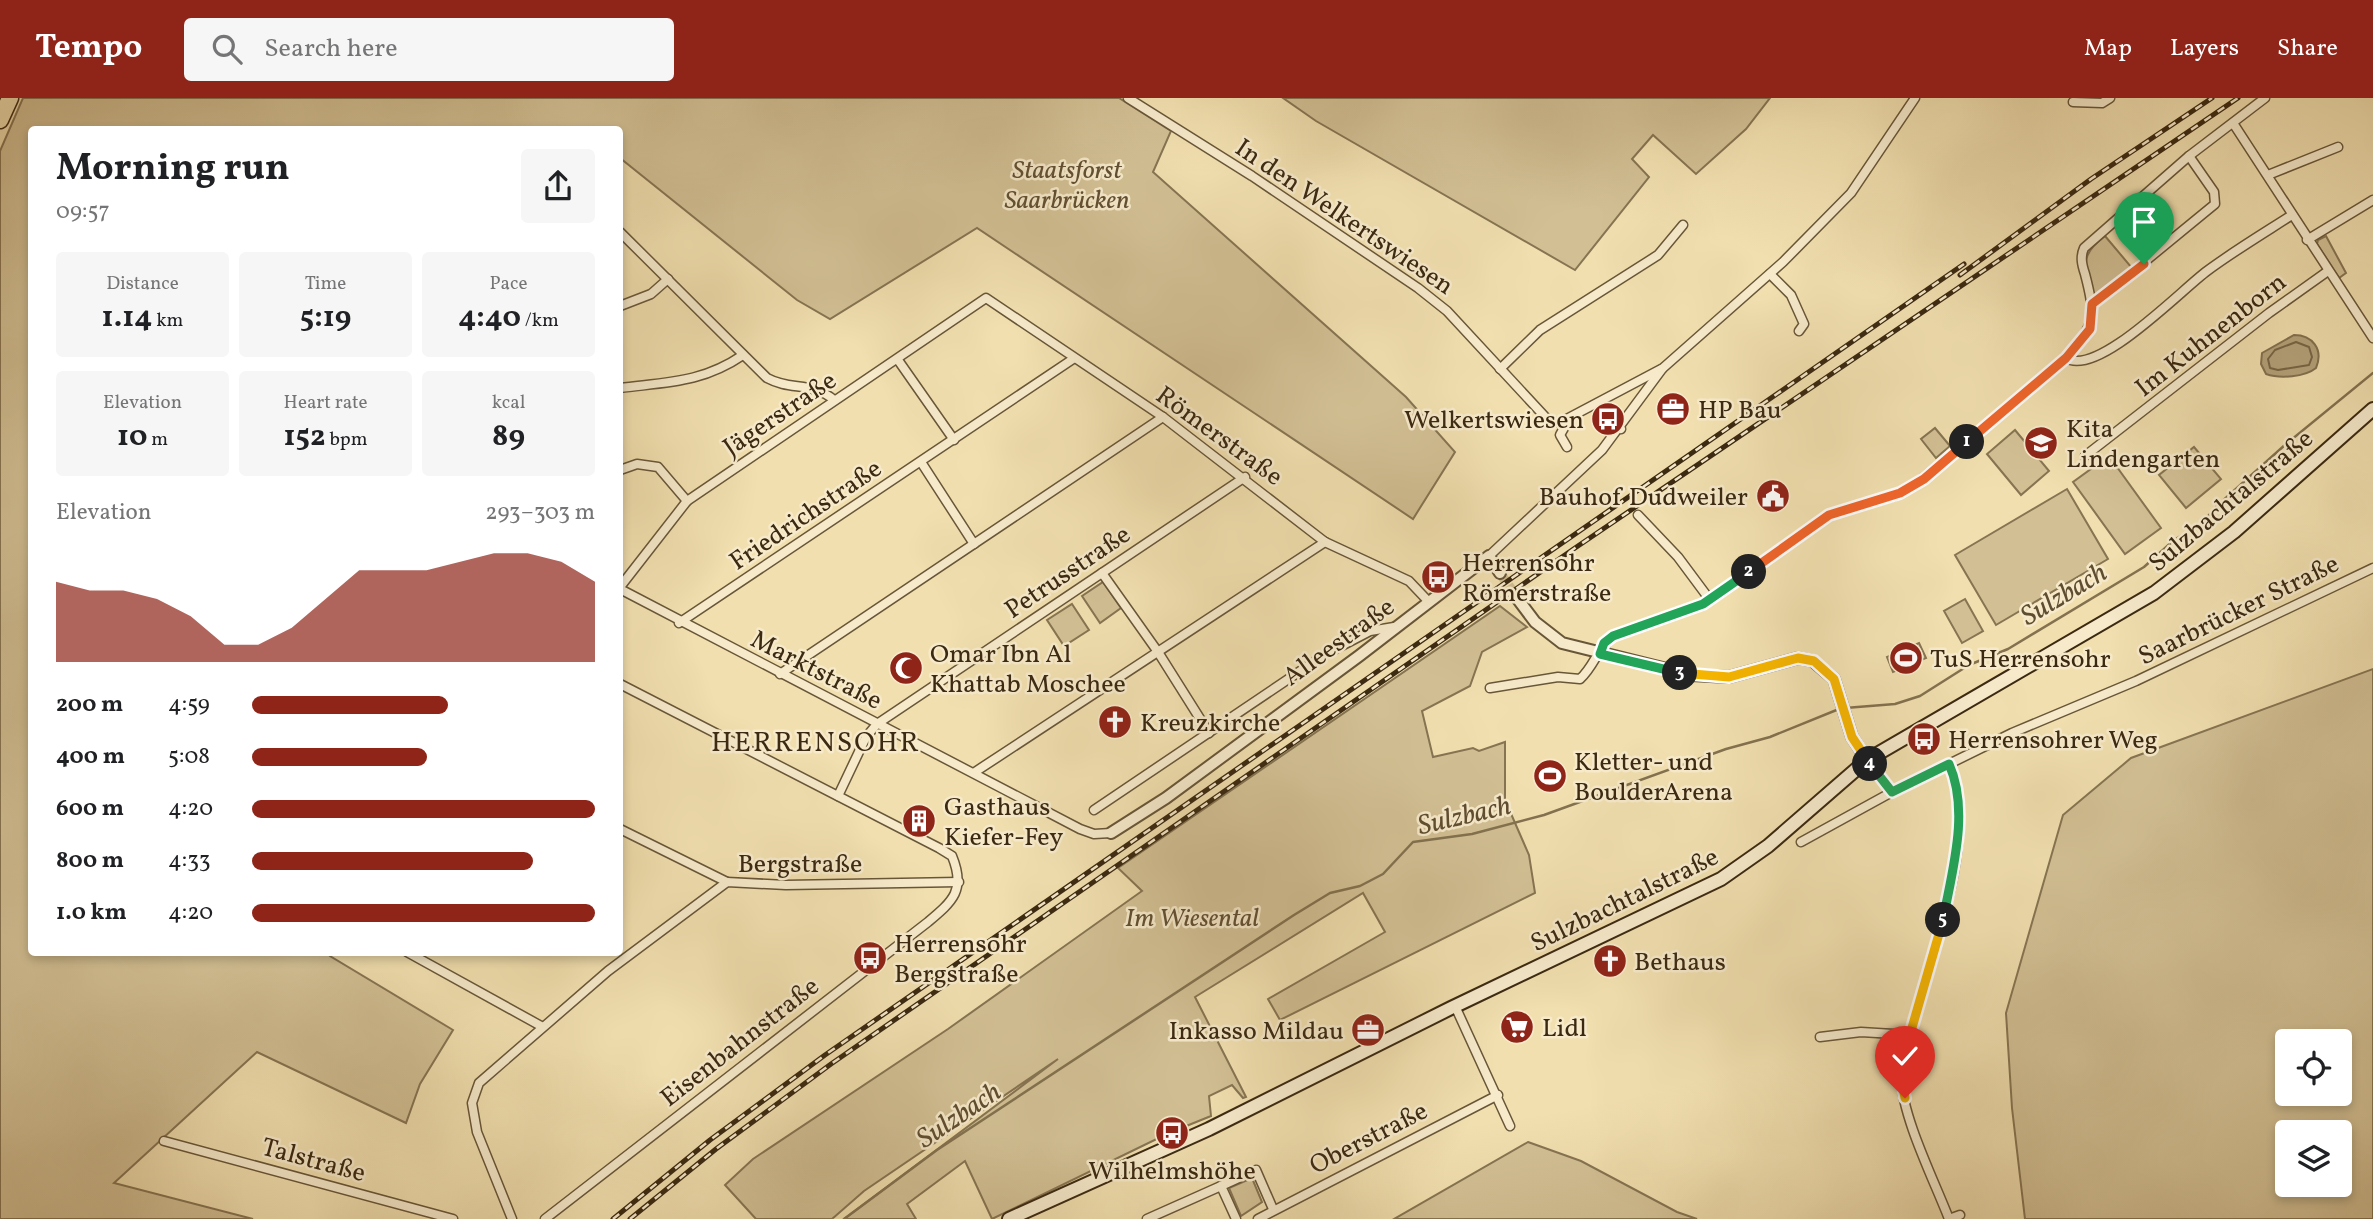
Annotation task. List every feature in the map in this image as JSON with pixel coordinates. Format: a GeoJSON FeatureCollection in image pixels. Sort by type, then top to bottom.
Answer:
{"type":"FeatureCollection","features":[{"type":"Feature","properties":{"kind":"highway"},"geometry":{"type":"LineString","coordinates":[[0,120],[9,98]]}},
{"type":"Feature","properties":{"kind":"main road","name":"Sulzbachtalstraße"},"geometry":{"type":"LineString","coordinates":[[1009,1219],[1209,1129],[1455,1006],[1721,879],[1768,846],[1867,760],[2154,593],[2234,532],[2373,409]]}},
{"type":"Feature","properties":{"kind":"street","name":"In den Welkertswiesen"},"geometry":{"type":"LineString","coordinates":[[1128,98],[1252,176],[1418,288],[1447,311],[1548,420],[1559,423],[1569,419]]}},
{"type":"Feature","properties":{"kind":"street"},"geometry":{"type":"LineString","coordinates":[[1567,447],[1560,435],[1569,419],[1663,368],[1770,274],[1851,193],[1915,98]]}},
{"type":"Feature","properties":{"kind":"street"},"geometry":{"type":"LineString","coordinates":[[2073,102],[2102,103],[2110,98]]}},
{"type":"Feature","properties":{"kind":"street"},"geometry":{"type":"LineString","coordinates":[[1490,688],[1558,677],[1580,680],[1592,669],[1604,643],[1618,634],[1710,600],[1829,515],[1894,496],[1924,479],[2066,358],[2090,329],[2092,304],[2082,261],[2084,248],[2189,156],[2264,98]]}},
{"type":"Feature","properties":{"kind":"street"},"geometry":{"type":"LineString","coordinates":[[2233,123],[2373,338]]}},
{"type":"Feature","properties":{"kind":"street"},"geometry":{"type":"LineString","coordinates":[[2268,175],[2338,147]]}},
{"type":"Feature","properties":{"kind":"street"},"geometry":{"type":"LineString","coordinates":[[2092,304],[2215,204],[2216,196],[2189,156]]}},
{"type":"Feature","properties":{"kind":"street"},"geometry":{"type":"LineString","coordinates":[[2308,240],[2373,200]]}},
{"type":"Feature","properties":{"kind":"street"},"geometry":{"type":"LineString","coordinates":[[2066,358],[2078,361],[2112,349],[2207,271],[2292,215]]}},
{"type":"Feature","properties":{"kind":"street"},"geometry":{"type":"LineString","coordinates":[[1500,369],[1540,330],[1658,255],[1683,225]]}},
{"type":"Feature","properties":{"kind":"street"},"geometry":{"type":"LineString","coordinates":[[623,235],[743,355],[779,385],[821,389],[834,400]]}},
{"type":"Feature","properties":{"kind":"street","name":"Im Kuhnenborn"},"geometry":{"type":"LineString","coordinates":[[2085,456],[2269,313],[2328,271]]}},
{"type":"Feature","properties":{"kind":"street"},"geometry":{"type":"LineString","coordinates":[[1770,274],[1798,305],[1804,324],[1799,331]]}},
{"type":"Feature","properties":{"kind":"street"},"geometry":{"type":"LineString","coordinates":[[623,305],[651,294],[668,279]]}},
{"type":"Feature","properties":{"kind":"street","name":"Römerstraße"},"geometry":{"type":"LineString","coordinates":[[986,298],[1163,417],[1245,477],[1325,542],[1409,581],[1429,602]]}},
{"type":"Feature","properties":{"kind":"street","name":"Jägerstraße"},"geometry":{"type":"LineString","coordinates":[[623,584],[687,501],[986,298]]}},
{"type":"Feature","properties":{"kind":"street"},"geometry":{"type":"LineString","coordinates":[[623,388],[671,382],[718,372],[743,355]]}},
{"type":"Feature","properties":{"kind":"street","name":"Friedrichstraße"},"geometry":{"type":"LineString","coordinates":[[679,622],[1073,359]]}},
{"type":"Feature","properties":{"kind":"street"},"geometry":{"type":"LineString","coordinates":[[898,360],[954,440]]}},
{"type":"Feature","properties":{"kind":"street"},"geometry":{"type":"LineString","coordinates":[[1500,573],[1489,556],[1620,429],[1663,368]]}},
{"type":"Feature","properties":{"kind":"street"},"geometry":{"type":"LineString","coordinates":[[1601,402],[1620,429]]}},
{"type":"Feature","properties":{"kind":"street"},"geometry":{"type":"LineString","coordinates":[[780,674],[1163,417]]}},
{"type":"Feature","properties":{"kind":"street"},"geometry":{"type":"LineString","coordinates":[[921,462],[974,544]]}},
{"type":"Feature","properties":{"kind":"street"},"geometry":{"type":"LineString","coordinates":[[623,469],[637,464],[658,467],[687,501]]}},
{"type":"Feature","properties":{"kind":"street","name":"Petrusstraße"},"geometry":{"type":"LineString","coordinates":[[877,724],[1245,477]]}},
{"type":"Feature","properties":{"kind":"street"},"geometry":{"type":"LineString","coordinates":[[1638,515],[1678,557],[1710,600]]}},
{"type":"Feature","properties":{"kind":"street"},"geometry":{"type":"LineString","coordinates":[[975,772],[1325,542]]}},
{"type":"Feature","properties":{"kind":"street","name":"Alleestraße"},"geometry":{"type":"LineString","coordinates":[[1111,833],[1166,798],[1489,556]]}},
{"type":"Feature","properties":{"kind":"street","name":"Saarbrücker Straße"},"geometry":{"type":"LineString","coordinates":[[1801,842],[1892,792],[2044,718],[2136,681],[2373,568]]}},
{"type":"Feature","properties":{"kind":"street"},"geometry":{"type":"LineString","coordinates":[[1102,573],[1158,652],[1209,733]]}},
{"type":"Feature","properties":{"kind":"street","name":"Marktstraße"},"geometry":{"type":"LineString","coordinates":[[623,590],[679,622],[975,772],[1080,829],[1094,834],[1111,833]]}},
{"type":"Feature","properties":{"kind":"street"},"geometry":{"type":"LineString","coordinates":[[1517,598],[1535,622],[1555,639],[1600,654],[1710,678],[1729,677],[1798,658],[1814,661],[1834,679],[1854,741],[1892,792]]}},
{"type":"Feature","properties":{"kind":"street"},"geometry":{"type":"LineString","coordinates":[[1094,810],[1351,640],[1370,631],[1397,626]]}},
{"type":"Feature","properties":{"kind":"street"},"geometry":{"type":"LineString","coordinates":[[623,686],[952,856],[959,882]]}},
{"type":"Feature","properties":{"kind":"street"},"geometry":{"type":"LineString","coordinates":[[838,796],[866,737],[877,724]]}},
{"type":"Feature","properties":{"kind":"street"},"geometry":{"type":"LineString","coordinates":[[1949,764],[1956,780],[1959,805],[1951,873],[1940,935],[1910,1035],[1901,1077],[1905,1098],[1949,1219],[1960,1216]]}},
{"type":"Feature","properties":{"kind":"street"},"geometry":{"type":"LineString","coordinates":[[623,830],[727,882]]}},
{"type":"Feature","properties":{"kind":"street","name":"Bergstraße"},"geometry":{"type":"LineString","coordinates":[[512,1219],[477,1132],[472,1103],[478,1083],[608,971],[727,882],[786,885],[959,882]]}},
{"type":"Feature","properties":{"kind":"street","name":"Eisenbahnstraße"},"geometry":{"type":"LineString","coordinates":[[545,1219],[928,922],[956,894],[959,882]]}},
{"type":"Feature","properties":{"kind":"street"},"geometry":{"type":"LineString","coordinates":[[414,956],[541,1026]]}},
{"type":"Feature","properties":{"kind":"street"},"geometry":{"type":"LineString","coordinates":[[1455,1006],[1510,1126]]}},
{"type":"Feature","properties":{"kind":"street"},"geometry":{"type":"LineString","coordinates":[[1820,1037],[1861,1032],[1910,1035]]}},
{"type":"Feature","properties":{"kind":"street","name":"Oberstraße"},"geometry":{"type":"LineString","coordinates":[[1258,1219],[1498,1095]]}},
{"type":"Feature","properties":{"kind":"street","name":"Talstraße"},"geometry":{"type":"LineString","coordinates":[[164,1141],[453,1219]]}},
{"type":"Feature","properties":{"kind":"street"},"geometry":{"type":"LineString","coordinates":[[1147,1219],[1256,1170],[1273,1209]]}},
{"type":"Feature","properties":{"kind":"street"},"geometry":{"type":"LineString","coordinates":[[1221,1186],[1236,1219]]}},
{"type":"Feature","properties":{"kind":"green space","name":"Staatsforst Saarbrücken"},"geometry":{"type":"Polygon","coordinates":[[[23,98],[1119,98],[1171,131],[1153,172],[1406,397],[1455,452],[1413,519],[977,228],[830,319],[797,300],[623,160],[623,126],[28,126],[28,956],[330,956],[453,1030],[420,1084],[406,1123],[257,1052],[114,1183],[253,1219],[0,1219],[0,151],[23,98]]]}},
{"type":"Feature","properties":{"kind":"green space"},"geometry":{"type":"Polygon","coordinates":[[[1283,98],[1770,98],[1746,129],[1696,174],[1653,135],[1632,159],[1649,177],[1575,270],[1316,121],[1283,98]]]}},
{"type":"Feature","properties":{"kind":"green space"},"geometry":{"type":"Polygon","coordinates":[[[2105,236],[2132,268],[2095,298],[2086,263],[2090,250],[2105,236]]]}},
{"type":"Feature","properties":{"kind":"green space"},"geometry":{"type":"Polygon","coordinates":[[[2326,236],[2346,273],[2339,278],[2317,244],[2318,240],[2326,236]]]}},
{"type":"Feature","properties":{"kind":"green space"},"geometry":{"type":"Polygon","coordinates":[[[1935,428],[1950,446],[1936,458],[1921,439],[1935,428]]]}},
{"type":"Feature","properties":{"kind":"green space"},"geometry":{"type":"Polygon","coordinates":[[[2015,430],[2049,471],[2021,495],[1987,454],[2015,430]]]}},
{"type":"Feature","properties":{"kind":"green space"},"geometry":{"type":"Polygon","coordinates":[[[2194,447],[2221,479],[2186,508],[2159,475],[2194,447]]]}},
{"type":"Feature","properties":{"kind":"green space"},"geometry":{"type":"Polygon","coordinates":[[[2109,456],[2161,528],[2125,554],[2073,482],[2109,456]]]}},
{"type":"Feature","properties":{"kind":"green space"},"geometry":{"type":"Polygon","coordinates":[[[2067,489],[2108,559],[1996,625],[1955,555],[2067,489]]]}},
{"type":"Feature","properties":{"kind":"green space"},"geometry":{"type":"Polygon","coordinates":[[[1103,582],[1121,608],[1100,623],[1082,596],[1103,582]]]}},
{"type":"Feature","properties":{"kind":"green space"},"geometry":{"type":"Polygon","coordinates":[[[1965,599],[1983,631],[1962,643],[1944,611],[1965,599]]]}},
{"type":"Feature","properties":{"kind":"green space"},"geometry":{"type":"Polygon","coordinates":[[[1072,604],[1089,630],[1064,646],[1047,620],[1072,604]]]}},
{"type":"Feature","properties":{"kind":"green space","name":"Im Wiesental"},"geometry":{"type":"Polygon","coordinates":[[[1500,606],[1527,627],[1482,652],[1470,686],[1422,711],[1433,757],[1473,748],[1479,751],[1505,742],[1505,800],[1529,855],[1535,893],[1280,1020],[1268,999],[1385,932],[1363,893],[1195,997],[1246,1097],[1243,1098],[1232,1085],[1209,1096],[1211,1116],[1169,1133],[992,1219],[965,1161],[907,1204],[916,1219],[844,1219],[1058,1059],[864,1191],[832,1219],[756,1219],[725,1185],[753,1159],[948,1029],[1142,891],[1118,868],[1500,606]]]}},
{"type":"Feature","properties":{"kind":"green space","name":"TuS Herrensohr"},"geometry":{"type":"Polygon","coordinates":[[[1919,643],[1926,658],[1893,672],[1887,657],[1919,643]]]}},
{"type":"Feature","properties":{"kind":"green space"},"geometry":{"type":"Polygon","coordinates":[[[2373,669],[2373,1219],[2025,1219],[2012,1108],[2006,1013],[2063,815],[2131,758],[2373,669]]]}},
{"type":"Feature","properties":{"kind":"green space"},"geometry":{"type":"Polygon","coordinates":[[[1528,1142],[1581,1161],[1677,1212],[1697,1219],[1394,1219],[1528,1142]]]}},
{"type":"Feature","properties":{"kind":"green space"},"geometry":{"type":"Polygon","coordinates":[[[1252,1178],[1262,1202],[1241,1216],[1229,1188],[1252,1178]]]}},
{"type":"Feature","properties":{"kind":"water"},"geometry":{"type":"Polygon","coordinates":[[[2294,335],[2306,337],[2315,344],[2318,355],[2316,368],[2292,376],[2266,374],[2261,364],[2262,353],[2294,335]]]}},
{"type":"Feature","properties":{"kind":"waterway","name":"Sulzbach"},"geometry":{"type":"LineString","coordinates":[[1845,708],[1895,704],[1920,696],[1969,665],[2008,649],[2144,567],[2174,540],[2201,524],[2218,505],[2286,444],[2373,373]]}},
{"type":"Feature","properties":{"kind":"waterway","name":"Sulzbach"},"geometry":{"type":"LineString","coordinates":[[844,1219],[937,1150],[1294,915],[1330,893],[1360,886],[1383,874],[1413,842],[1472,834],[1544,815],[1726,749],[1770,737],[1839,709]]}},
{"type":"Feature","properties":{"kind":"tunnel"},"geometry":{"type":"LineString","coordinates":[[1500,573],[1517,598]]}},
{"type":"Feature","properties":{"kind":"railway"},"geometry":{"type":"LineString","coordinates":[[1960,275],[2091,179],[2212,98]]}},
{"type":"Feature","properties":{"kind":"railway"},"geometry":{"type":"LineString","coordinates":[[630,1219],[716,1149],[831,1064],[1575,548],[2238,98]]}},
{"type":"Feature","properties":{"kind":"railway"},"geometry":{"type":"LineString","coordinates":[[613,1219],[710,1140],[825,1055],[1964,264]]}},
{"type":"Feature","properties":{"kind":"place","name":"HP Bau"},"geometry":{"type":"Point","coordinates":[1673,409]}},
{"type":"Feature","properties":{"kind":"place","name":"Welkertswiesen"},"geometry":{"type":"Point","coordinates":[1608,419]}},
{"type":"Feature","properties":{"kind":"place","name":"Kita Lindengarten"},"geometry":{"type":"Point","coordinates":[2041,443]}},
{"type":"Feature","properties":{"kind":"place","name":"Bauhof Dudweiler"},"geometry":{"type":"Point","coordinates":[1773,496]}},
{"type":"Feature","properties":{"kind":"place","name":"Herrensohr Römerstraße"},"geometry":{"type":"Point","coordinates":[1438,577]}},
{"type":"Feature","properties":{"kind":"place","name":"TuS Herrensohr"},"geometry":{"type":"Point","coordinates":[1906,658]}},
{"type":"Feature","properties":{"kind":"place","name":"Omar Ibn Al Khattab Moschee"},"geometry":{"type":"Point","coordinates":[906,668]}},
{"type":"Feature","properties":{"kind":"place","name":"Kreuzkirche"},"geometry":{"type":"Point","coordinates":[1115,722]}},
{"type":"Feature","properties":{"kind":"place","name":"Herrensohrer Weg"},"geometry":{"type":"Point","coordinates":[1924,739]}},
{"type":"Feature","properties":{"kind":"place","name":"Kletter- und BoulderArena"},"geometry":{"type":"Point","coordinates":[1550,776]}},
{"type":"Feature","properties":{"kind":"place","name":"Gasthaus Kiefer-Fey"},"geometry":{"type":"Point","coordinates":[919,821]}},
{"type":"Feature","properties":{"kind":"place","name":"Herrensohr Bergstraße"},"geometry":{"type":"Point","coordinates":[870,958]}},
{"type":"Feature","properties":{"kind":"place","name":"Bethaus"},"geometry":{"type":"Point","coordinates":[1610,961]}},
{"type":"Feature","properties":{"kind":"place","name":"Lidl"},"geometry":{"type":"Point","coordinates":[1517,1027]}},
{"type":"Feature","properties":{"kind":"place","name":"Inkasso Mildau"},"geometry":{"type":"Point","coordinates":[1368,1030]}},
{"type":"Feature","properties":{"kind":"place","name":"Wilhelmshöhe"},"geometry":{"type":"Point","coordinates":[1172,1133]}},
{"type":"Feature","properties":{"kind":"district","name":"HERRENSOHR"},"geometry":{"type":"Point","coordinates":[816,741]}},
{"type":"Feature","properties":{"kind":"route"},"geometry":{"type":"LineString","coordinates":[[1905,1098],[1901,1077],[1903,1059],[1920,994],[1940,935],[1958,829],[1958,793],[1949,764],[1892,792],[1854,741],[1843,715],[1834,679],[1814,661],[1798,658],[1729,677],[1710,678],[1600,654],[1601,649],[1604,643],[1618,634],[1710,600],[1829,515],[1894,496],[1924,479],[2066,358],[2090,329],[2092,304],[2144,264]]}}]}
